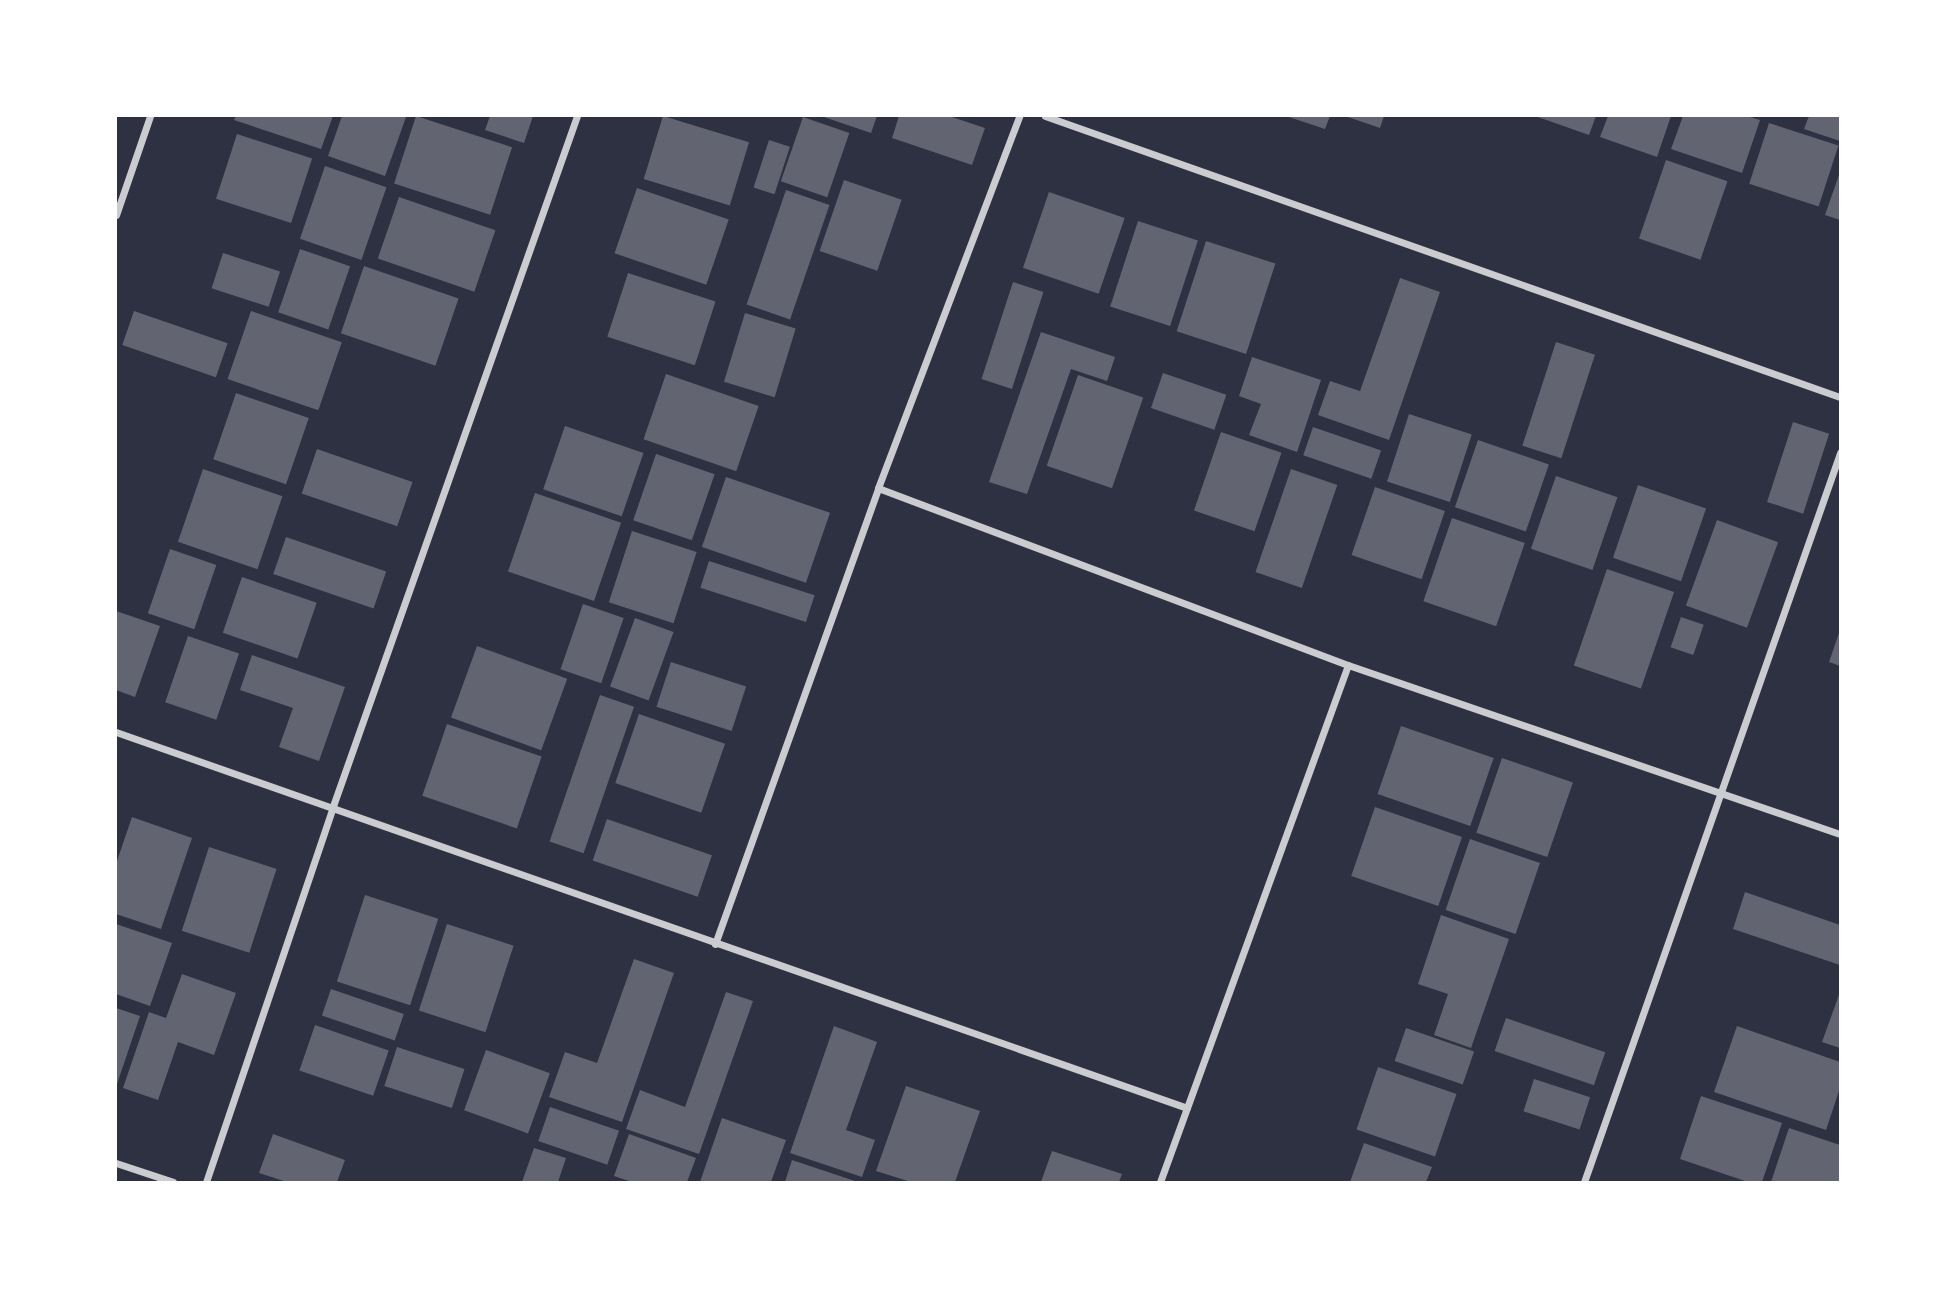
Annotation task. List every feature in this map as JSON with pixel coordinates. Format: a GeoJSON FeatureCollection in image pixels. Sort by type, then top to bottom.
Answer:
{"type":"FeatureCollection","features":[{"type":"Feature","properties":{"kind":"street"},"geometry":{"type":"LineString","coordinates":[[116,215],[150,116]]}},
{"type":"Feature","properties":{"kind":"street"},"geometry":{"type":"LineString","coordinates":[[206,1182],[333,806],[577,116]]}},
{"type":"Feature","properties":{"kind":"street"},"geometry":{"type":"LineString","coordinates":[[715,944],[878,488],[1018,116]]}},
{"type":"Feature","properties":{"kind":"street"},"geometry":{"type":"LineString","coordinates":[[1045,116],[1840,397]]}},
{"type":"Feature","properties":{"kind":"street"},"geometry":{"type":"LineString","coordinates":[[1584,1182],[1840,453]]}},
{"type":"Feature","properties":{"kind":"street"},"geometry":{"type":"LineString","coordinates":[[878,488],[1348,665],[1840,834]]}},
{"type":"Feature","properties":{"kind":"street"},"geometry":{"type":"LineString","coordinates":[[1160,1182],[1348,665]]}},
{"type":"Feature","properties":{"kind":"street"},"geometry":{"type":"LineString","coordinates":[[116,732],[1187,1108]]}},
{"type":"Feature","properties":{"kind":"street"},"geometry":{"type":"LineString","coordinates":[[116,1163],[173,1182]]}},
{"type":"Feature","properties":{"kind":"building"},"geometry":{"type":"Polygon","coordinates":[[[236,116],[333,116],[321,149],[234,120],[236,116]]]}},
{"type":"Feature","properties":{"kind":"building"},"geometry":{"type":"Polygon","coordinates":[[[342,116],[406,117],[385,176],[328,156],[342,116]]]}},
{"type":"Feature","properties":{"kind":"building"},"geometry":{"type":"Polygon","coordinates":[[[416,116],[512,147],[490,215],[394,184],[416,116]]]}},
{"type":"Feature","properties":{"kind":"building"},"geometry":{"type":"Polygon","coordinates":[[[490,116],[533,116],[524,143],[485,130],[490,116]]]}},
{"type":"Feature","properties":{"kind":"building"},"geometry":{"type":"Polygon","coordinates":[[[663,116],[749,142],[730,205],[644,179],[663,116]]]}},
{"type":"Feature","properties":{"kind":"building"},"geometry":{"type":"Polygon","coordinates":[[[821,116],[877,116],[871,133],[821,116]]]}},
{"type":"Feature","properties":{"kind":"building"},"geometry":{"type":"Polygon","coordinates":[[[899,116],[949,116],[985,128],[972,165],[892,138],[899,116]]]}},
{"type":"Feature","properties":{"kind":"building"},"geometry":{"type":"Polygon","coordinates":[[[1286,116],[1330,116],[1325,129],[1286,116]]]}},
{"type":"Feature","properties":{"kind":"building"},"geometry":{"type":"Polygon","coordinates":[[[1345,116],[1384,116],[1380,128],[1345,116]]]}},
{"type":"Feature","properties":{"kind":"building"},"geometry":{"type":"Polygon","coordinates":[[[1535,116],[1596,116],[1589,135],[1535,116]]]}},
{"type":"Feature","properties":{"kind":"building"},"geometry":{"type":"Polygon","coordinates":[[[1608,116],[1671,116],[1657,157],[1600,137],[1608,116]]]}},
{"type":"Feature","properties":{"kind":"building"},"geometry":{"type":"Polygon","coordinates":[[[1683,116],[1747,116],[1760,120],[1742,173],[1671,149],[1683,116]]]}},
{"type":"Feature","properties":{"kind":"building"},"geometry":{"type":"Polygon","coordinates":[[[1809,116],[1840,116],[1840,141],[1804,129],[1809,116]]]}},
{"type":"Feature","properties":{"kind":"building"},"geometry":{"type":"Polygon","coordinates":[[[803,117],[849,133],[827,197],[781,181],[803,117]]]}},
{"type":"Feature","properties":{"kind":"building"},"geometry":{"type":"Polygon","coordinates":[[[1769,123],[1838,146],[1819,206],[1749,184],[1769,123]]]}},
{"type":"Feature","properties":{"kind":"building"},"geometry":{"type":"Polygon","coordinates":[[[237,134],[312,158],[291,223],[216,199],[237,134]]]}},
{"type":"Feature","properties":{"kind":"building"},"geometry":{"type":"Polygon","coordinates":[[[769,140],[790,147],[774,194],[754,188],[769,140]]]}},
{"type":"Feature","properties":{"kind":"building"},"geometry":{"type":"Polygon","coordinates":[[[1666,160],[1727,181],[1700,260],[1639,238],[1666,160]]]}},
{"type":"Feature","properties":{"kind":"building"},"geometry":{"type":"Polygon","coordinates":[[[325,166],[386,187],[361,260],[300,239],[325,166]]]}},
{"type":"Feature","properties":{"kind":"building"},"geometry":{"type":"Polygon","coordinates":[[[1840,172],[1840,220],[1825,215],[1840,172]]]}},
{"type":"Feature","properties":{"kind":"building"},"geometry":{"type":"Polygon","coordinates":[[[844,180],[902,200],[877,271],[820,251],[844,180]]]}},
{"type":"Feature","properties":{"kind":"building"},"geometry":{"type":"Polygon","coordinates":[[[637,188],[729,220],[706,285],[615,253],[637,188]]]}},
{"type":"Feature","properties":{"kind":"building"},"geometry":{"type":"Polygon","coordinates":[[[786,190],[829,205],[790,319],[747,304],[786,190]]]}},
{"type":"Feature","properties":{"kind":"building"},"geometry":{"type":"Polygon","coordinates":[[[1049,192],[1125,218],[1099,294],[1023,268],[1049,192]]]}},
{"type":"Feature","properties":{"kind":"building"},"geometry":{"type":"Polygon","coordinates":[[[399,197],[495,230],[474,292],[378,258],[399,197]]]}},
{"type":"Feature","properties":{"kind":"building"},"geometry":{"type":"Polygon","coordinates":[[[1138,221],[1198,240],[1170,326],[1110,307],[1138,221]]]}},
{"type":"Feature","properties":{"kind":"building"},"geometry":{"type":"Polygon","coordinates":[[[1206,241],[1275,264],[1246,354],[1177,331],[1206,241]]]}},
{"type":"Feature","properties":{"kind":"building"},"geometry":{"type":"Polygon","coordinates":[[[300,249],[350,266],[328,330],[278,312],[300,249]]]}},
{"type":"Feature","properties":{"kind":"building"},"geometry":{"type":"Polygon","coordinates":[[[223,253],[280,272],[269,307],[212,288],[223,253]]]}},
{"type":"Feature","properties":{"kind":"building"},"geometry":{"type":"Polygon","coordinates":[[[364,266],[459,299],[435,366],[341,333],[364,266]]]}},
{"type":"Feature","properties":{"kind":"building"},"geometry":{"type":"Polygon","coordinates":[[[628,273],[715,301],[695,365],[607,337],[628,273]]]}},
{"type":"Feature","properties":{"kind":"building"},"geometry":{"type":"Polygon","coordinates":[[[1400,278],[1440,292],[1389,440],[1318,415],[1330,381],[1360,391],[1400,278]]]}},
{"type":"Feature","properties":{"kind":"building"},"geometry":{"type":"Polygon","coordinates":[[[1013,282],[1043,292],[1012,389],[981,379],[1013,282]]]}},
{"type":"Feature","properties":{"kind":"building"},"geometry":{"type":"Polygon","coordinates":[[[134,311],[228,343],[216,377],[122,345],[134,311]]]}},
{"type":"Feature","properties":{"kind":"building"},"geometry":{"type":"Polygon","coordinates":[[[251,311],[342,342],[318,410],[228,379],[251,311]]]}},
{"type":"Feature","properties":{"kind":"building"},"geometry":{"type":"Polygon","coordinates":[[[745,313],[796,328],[775,397],[724,382],[745,313]]]}},
{"type":"Feature","properties":{"kind":"building"},"geometry":{"type":"Polygon","coordinates":[[[1041,332],[1115,357],[1107,381],[1071,369],[1027,494],[989,482],[1041,332]]]}},
{"type":"Feature","properties":{"kind":"building"},"geometry":{"type":"Polygon","coordinates":[[[1556,342],[1595,355],[1561,458],[1522,446],[1556,342]]]}},
{"type":"Feature","properties":{"kind":"building"},"geometry":{"type":"Polygon","coordinates":[[[1252,357],[1321,380],[1297,452],[1249,435],[1261,404],[1239,396],[1252,357]]]}},
{"type":"Feature","properties":{"kind":"building"},"geometry":{"type":"Polygon","coordinates":[[[1163,373],[1226,395],[1214,430],[1151,408],[1163,373]]]}},
{"type":"Feature","properties":{"kind":"building"},"geometry":{"type":"Polygon","coordinates":[[[666,374],[759,406],[736,471],[644,439],[666,374]]]}},
{"type":"Feature","properties":{"kind":"building"},"geometry":{"type":"Polygon","coordinates":[[[1078,375],[1143,397],[1112,488],[1047,466],[1078,375]]]}},
{"type":"Feature","properties":{"kind":"building"},"geometry":{"type":"Polygon","coordinates":[[[236,393],[309,418],[286,484],[213,459],[236,393]]]}},
{"type":"Feature","properties":{"kind":"building"},"geometry":{"type":"Polygon","coordinates":[[[1409,414],[1472,434],[1450,502],[1387,482],[1409,414]]]}},
{"type":"Feature","properties":{"kind":"building"},"geometry":{"type":"Polygon","coordinates":[[[1793,422],[1829,434],[1803,514],[1767,502],[1793,422]]]}},
{"type":"Feature","properties":{"kind":"building"},"geometry":{"type":"Polygon","coordinates":[[[565,426],[643,453],[622,516],[543,489],[565,426]]]}},
{"type":"Feature","properties":{"kind":"building"},"geometry":{"type":"Polygon","coordinates":[[[1313,427],[1381,450],[1371,479],[1303,455],[1313,427]]]}},
{"type":"Feature","properties":{"kind":"building"},"geometry":{"type":"Polygon","coordinates":[[[1221,432],[1282,453],[1254,531],[1194,510],[1221,432]]]}},
{"type":"Feature","properties":{"kind":"building"},"geometry":{"type":"Polygon","coordinates":[[[1478,440],[1549,464],[1526,532],[1455,507],[1478,440]]]}},
{"type":"Feature","properties":{"kind":"building"},"geometry":{"type":"Polygon","coordinates":[[[317,449],[412,482],[397,526],[302,493],[317,449]]]}},
{"type":"Feature","properties":{"kind":"building"},"geometry":{"type":"Polygon","coordinates":[[[656,454],[715,474],[692,540],[633,520],[656,454]]]}},
{"type":"Feature","properties":{"kind":"building"},"geometry":{"type":"Polygon","coordinates":[[[203,469],[282,496],[257,569],[178,542],[203,469]]]}},
{"type":"Feature","properties":{"kind":"building"},"geometry":{"type":"Polygon","coordinates":[[[1291,469],[1337,485],[1302,588],[1256,572],[1291,469]]]}},
{"type":"Feature","properties":{"kind":"building"},"geometry":{"type":"Polygon","coordinates":[[[1556,476],[1617,497],[1592,570],[1531,549],[1556,476]]]}},
{"type":"Feature","properties":{"kind":"building"},"geometry":{"type":"Polygon","coordinates":[[[726,477],[830,513],[806,583],[702,547],[726,477]]]}},
{"type":"Feature","properties":{"kind":"building"},"geometry":{"type":"Polygon","coordinates":[[[1638,485],[1706,508],[1681,581],[1613,558],[1638,485]]]}},
{"type":"Feature","properties":{"kind":"building"},"geometry":{"type":"Polygon","coordinates":[[[1375,487],[1445,511],[1422,579],[1352,555],[1375,487]]]}},
{"type":"Feature","properties":{"kind":"building"},"geometry":{"type":"Polygon","coordinates":[[[535,493],[621,523],[594,601],[508,571],[535,493]]]}},
{"type":"Feature","properties":{"kind":"building"},"geometry":{"type":"Polygon","coordinates":[[[1452,518],[1525,543],[1496,626],[1423,601],[1452,518]]]}},
{"type":"Feature","properties":{"kind":"building"},"geometry":{"type":"Polygon","coordinates":[[[1717,520],[1778,542],[1747,628],[1686,606],[1717,520]]]}},
{"type":"Feature","properties":{"kind":"building"},"geometry":{"type":"Polygon","coordinates":[[[632,531],[697,552],[673,623],[609,602],[632,531]]]}},
{"type":"Feature","properties":{"kind":"building"},"geometry":{"type":"Polygon","coordinates":[[[286,537],[386,572],[374,608],[273,574],[286,537]]]}},
{"type":"Feature","properties":{"kind":"building"},"geometry":{"type":"Polygon","coordinates":[[[170,549],[216,565],[194,629],[148,613],[170,549]]]}},
{"type":"Feature","properties":{"kind":"building"},"geometry":{"type":"Polygon","coordinates":[[[709,561],[815,595],[806,622],[700,588],[709,561]]]}},
{"type":"Feature","properties":{"kind":"building"},"geometry":{"type":"Polygon","coordinates":[[[1607,569],[1674,592],[1641,689],[1574,665],[1607,569]]]}},
{"type":"Feature","properties":{"kind":"building"},"geometry":{"type":"Polygon","coordinates":[[[242,577],[317,603],[297,659],[223,633],[242,577]]]}},
{"type":"Feature","properties":{"kind":"building"},"geometry":{"type":"Polygon","coordinates":[[[583,604],[624,618],[601,683],[561,669],[583,604]]]}},
{"type":"Feature","properties":{"kind":"building"},"geometry":{"type":"Polygon","coordinates":[[[116,611],[160,626],[135,697],[116,690],[116,611]]]}},
{"type":"Feature","properties":{"kind":"building"},"geometry":{"type":"Polygon","coordinates":[[[1681,617],[1704,625],[1693,655],[1671,647],[1681,617]]]}},
{"type":"Feature","properties":{"kind":"building"},"geometry":{"type":"Polygon","coordinates":[[[635,618],[674,632],[649,701],[610,687],[635,618]]]}},
{"type":"Feature","properties":{"kind":"building"},"geometry":{"type":"Polygon","coordinates":[[[1840,630],[1840,666],[1829,662],[1840,630]]]}},
{"type":"Feature","properties":{"kind":"building"},"geometry":{"type":"Polygon","coordinates":[[[188,636],[239,654],[216,720],[165,702],[188,636]]]}},
{"type":"Feature","properties":{"kind":"building"},"geometry":{"type":"Polygon","coordinates":[[[477,646],[567,679],[541,750],[451,717],[477,646]]]}},
{"type":"Feature","properties":{"kind":"building"},"geometry":{"type":"Polygon","coordinates":[[[252,655],[345,687],[319,761],[279,747],[293,708],[240,690],[252,655]]]}},
{"type":"Feature","properties":{"kind":"building"},"geometry":{"type":"Polygon","coordinates":[[[671,662],[746,686],[732,731],[656,707],[671,662]]]}},
{"type":"Feature","properties":{"kind":"building"},"geometry":{"type":"Polygon","coordinates":[[[600,695],[634,707],[584,853],[550,842],[600,695]]]}},
{"type":"Feature","properties":{"kind":"building"},"geometry":{"type":"Polygon","coordinates":[[[639,714],[725,744],[701,813],[615,783],[639,714]]]}},
{"type":"Feature","properties":{"kind":"building"},"geometry":{"type":"Polygon","coordinates":[[[447,724],[542,757],[517,828],[422,796],[447,724]]]}},
{"type":"Feature","properties":{"kind":"building"},"geometry":{"type":"Polygon","coordinates":[[[1401,726],[1494,758],[1470,826],[1378,794],[1401,726]]]}},
{"type":"Feature","properties":{"kind":"building"},"geometry":{"type":"Polygon","coordinates":[[[1502,758],[1573,782],[1547,857],[1476,833],[1502,758]]]}},
{"type":"Feature","properties":{"kind":"building"},"geometry":{"type":"Polygon","coordinates":[[[1375,807],[1462,837],[1438,906],[1351,876],[1375,807]]]}},
{"type":"Feature","properties":{"kind":"building"},"geometry":{"type":"Polygon","coordinates":[[[132,817],[192,838],[161,929],[116,914],[116,864],[132,817]]]}},
{"type":"Feature","properties":{"kind":"building"},"geometry":{"type":"Polygon","coordinates":[[[607,819],[712,855],[698,897],[593,861],[607,819]]]}},
{"type":"Feature","properties":{"kind":"building"},"geometry":{"type":"Polygon","coordinates":[[[1470,839],[1540,863],[1516,934],[1446,910],[1470,839]]]}},
{"type":"Feature","properties":{"kind":"building"},"geometry":{"type":"Polygon","coordinates":[[[209,847],[277,869],[249,953],[182,931],[209,847]]]}},
{"type":"Feature","properties":{"kind":"building"},"geometry":{"type":"Polygon","coordinates":[[[1745,892],[1840,925],[1840,965],[1733,929],[1745,892]]]}},
{"type":"Feature","properties":{"kind":"building"},"geometry":{"type":"Polygon","coordinates":[[[365,895],[438,919],[410,1005],[337,982],[365,895]]]}},
{"type":"Feature","properties":{"kind":"building"},"geometry":{"type":"Polygon","coordinates":[[[1441,915],[1509,939],[1471,1048],[1434,1035],[1448,994],[1418,984],[1441,915]]]}},
{"type":"Feature","properties":{"kind":"building"},"geometry":{"type":"Polygon","coordinates":[[[116,924],[172,943],[150,1006],[116,994],[116,924]]]}},
{"type":"Feature","properties":{"kind":"building"},"geometry":{"type":"Polygon","coordinates":[[[447,924],[514,946],[485,1032],[419,1011],[447,924]]]}},
{"type":"Feature","properties":{"kind":"building"},"geometry":{"type":"Polygon","coordinates":[[[634,959],[674,973],[622,1122],[549,1097],[565,1052],[597,1063],[634,959]]]}},
{"type":"Feature","properties":{"kind":"building"},"geometry":{"type":"Polygon","coordinates":[[[182,974],[236,993],[214,1055],[178,1042],[158,1100],[123,1088],[149,1012],[166,1018],[182,974]]]}},
{"type":"Feature","properties":{"kind":"building"},"geometry":{"type":"Polygon","coordinates":[[[331,989],[404,1014],[395,1041],[322,1015],[331,989]]]}},
{"type":"Feature","properties":{"kind":"building"},"geometry":{"type":"Polygon","coordinates":[[[726,992],[753,1001],[699,1154],[626,1129],[640,1090],[685,1107],[726,992]]]}},
{"type":"Feature","properties":{"kind":"building"},"geometry":{"type":"Polygon","coordinates":[[[1840,992],[1840,1048],[1822,1042],[1840,992]]]}},
{"type":"Feature","properties":{"kind":"building"},"geometry":{"type":"Polygon","coordinates":[[[116,1008],[140,1016],[116,1087],[116,1008]]]}},
{"type":"Feature","properties":{"kind":"building"},"geometry":{"type":"Polygon","coordinates":[[[1506,1018],[1605,1052],[1594,1085],[1495,1051],[1506,1018]]]}},
{"type":"Feature","properties":{"kind":"building"},"geometry":{"type":"Polygon","coordinates":[[[315,1025],[389,1050],[373,1096],[299,1070],[315,1025]]]}},
{"type":"Feature","properties":{"kind":"building"},"geometry":{"type":"Polygon","coordinates":[[[834,1026],[877,1042],[846,1130],[875,1140],[862,1177],[790,1153],[834,1026]]]}},
{"type":"Feature","properties":{"kind":"building"},"geometry":{"type":"Polygon","coordinates":[[[1737,1026],[1840,1062],[1840,1088],[1826,1130],[1714,1092],[1737,1026]]]}},
{"type":"Feature","properties":{"kind":"building"},"geometry":{"type":"Polygon","coordinates":[[[1406,1028],[1474,1051],[1463,1085],[1395,1061],[1406,1028]]]}},
{"type":"Feature","properties":{"kind":"building"},"geometry":{"type":"Polygon","coordinates":[[[397,1047],[465,1069],[452,1108],[384,1086],[397,1047]]]}},
{"type":"Feature","properties":{"kind":"building"},"geometry":{"type":"Polygon","coordinates":[[[486,1050],[550,1073],[528,1133],[464,1110],[486,1050]]]}},
{"type":"Feature","properties":{"kind":"building"},"geometry":{"type":"Polygon","coordinates":[[[1378,1067],[1456,1094],[1435,1156],[1357,1129],[1378,1067]]]}},
{"type":"Feature","properties":{"kind":"building"},"geometry":{"type":"Polygon","coordinates":[[[1534,1079],[1590,1097],[1580,1130],[1523,1111],[1534,1079]]]}},
{"type":"Feature","properties":{"kind":"building"},"geometry":{"type":"Polygon","coordinates":[[[906,1086],[980,1111],[955,1182],[911,1182],[876,1171],[906,1086]]]}},
{"type":"Feature","properties":{"kind":"building"},"geometry":{"type":"Polygon","coordinates":[[[1701,1096],[1782,1123],[1762,1182],[1748,1182],[1680,1159],[1701,1096]]]}},
{"type":"Feature","properties":{"kind":"building"},"geometry":{"type":"Polygon","coordinates":[[[550,1107],[619,1131],[607,1165],[538,1141],[550,1107]]]}},
{"type":"Feature","properties":{"kind":"building"},"geometry":{"type":"Polygon","coordinates":[[[722,1118],[786,1140],[771,1182],[700,1182],[722,1118]]]}},
{"type":"Feature","properties":{"kind":"building"},"geometry":{"type":"Polygon","coordinates":[[[1789,1128],[1840,1145],[1840,1182],[1771,1182],[1789,1128]]]}},
{"type":"Feature","properties":{"kind":"building"},"geometry":{"type":"Polygon","coordinates":[[[273,1134],[345,1160],[337,1182],[287,1182],[259,1173],[273,1134]]]}},
{"type":"Feature","properties":{"kind":"building"},"geometry":{"type":"Polygon","coordinates":[[[629,1134],[696,1158],[687,1182],[632,1182],[614,1176],[629,1134]]]}},
{"type":"Feature","properties":{"kind":"building"},"geometry":{"type":"Polygon","coordinates":[[[1364,1143],[1432,1167],[1426,1182],[1350,1182],[1364,1143]]]}},
{"type":"Feature","properties":{"kind":"building"},"geometry":{"type":"Polygon","coordinates":[[[534,1148],[566,1158],[558,1182],[522,1182],[534,1148]]]}},
{"type":"Feature","properties":{"kind":"building"},"geometry":{"type":"Polygon","coordinates":[[[1052,1151],[1122,1174],[1119,1182],[1041,1182],[1052,1151]]]}},
{"type":"Feature","properties":{"kind":"building"},"geometry":{"type":"Polygon","coordinates":[[[792,1160],[858,1182],[785,1182],[792,1160]]]}}]}
